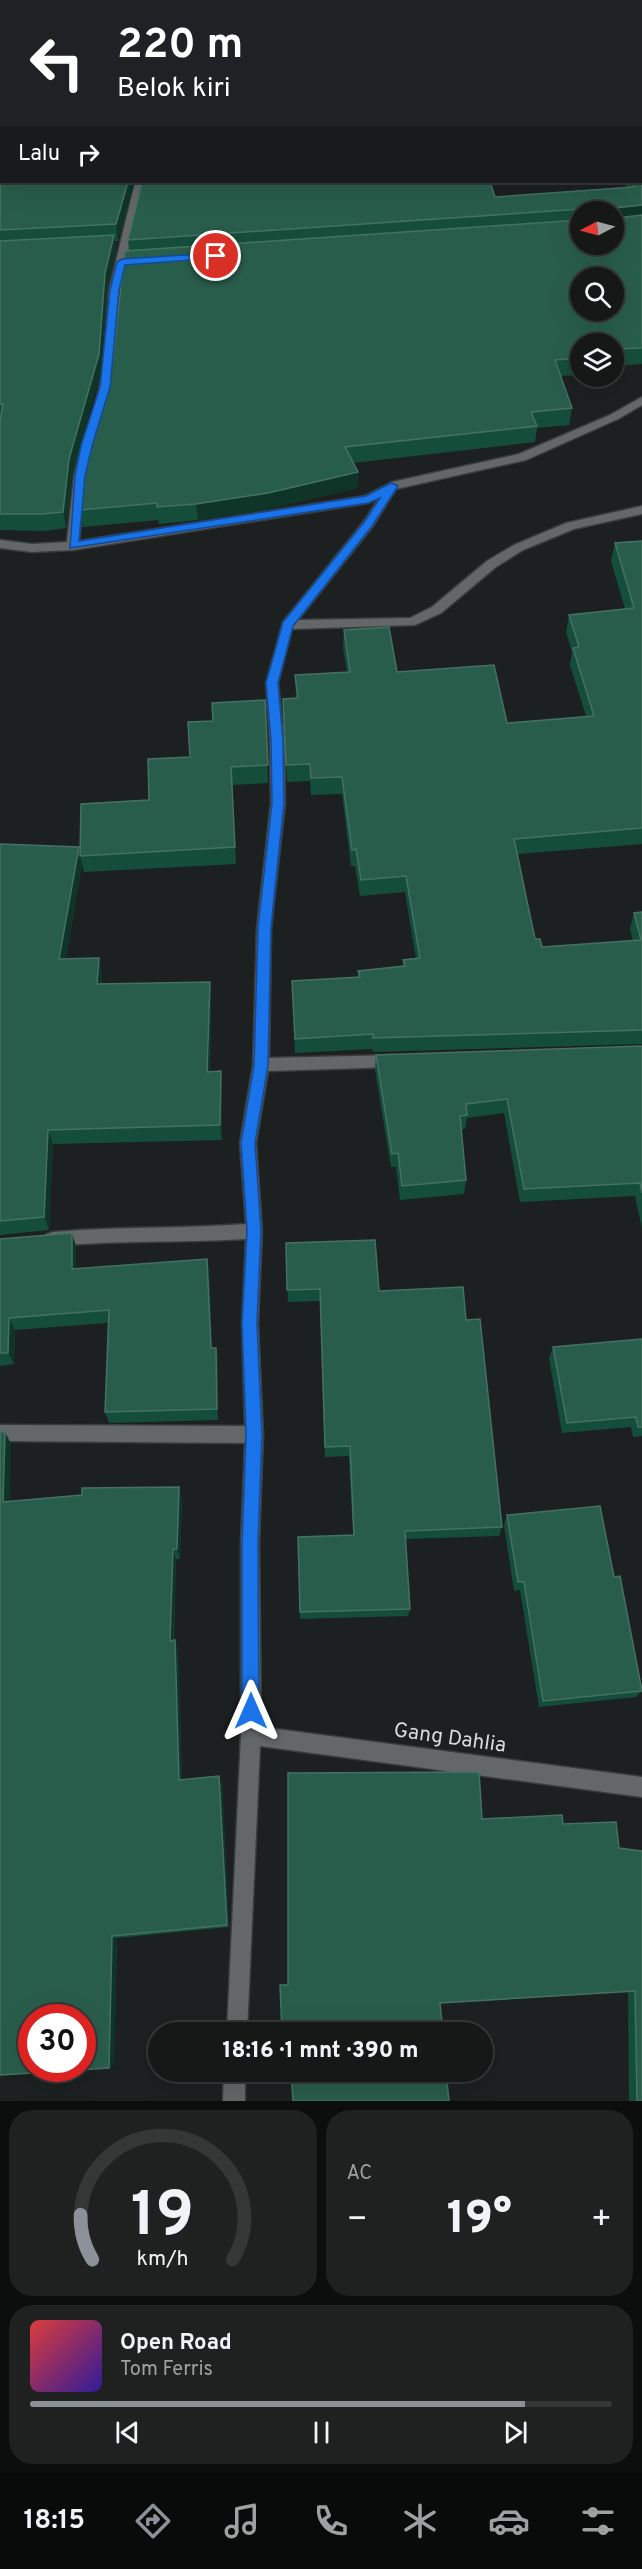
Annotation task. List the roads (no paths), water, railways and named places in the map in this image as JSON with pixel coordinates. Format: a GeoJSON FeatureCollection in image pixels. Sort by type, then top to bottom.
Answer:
{"type":"FeatureCollection","features":[{"type":"Feature","properties":{"kind":"street"},"geometry":{"type":"LineString","coordinates":[[73,546],[80,476],[106,381],[114,290],[127,262],[120,247],[140,183]]}},
{"type":"Feature","properties":{"kind":"street"},"geometry":{"type":"LineString","coordinates":[[0,544],[32,548],[73,546],[368,499],[392,486],[522,458],[614,417],[642,400]]}},
{"type":"Feature","properties":{"kind":"street"},"geometry":{"type":"LineString","coordinates":[[237,2022],[251,1735],[250,1543],[254,1435],[250,1323],[254,1231],[248,1143],[261,1065],[264,927],[278,803],[277,741],[272,683],[287,625],[369,523],[392,486]]}},
{"type":"Feature","properties":{"kind":"street"},"geometry":{"type":"LineString","coordinates":[[287,625],[411,622],[428,617],[502,557],[568,528],[642,510]]}},
{"type":"Feature","properties":{"kind":"street"},"geometry":{"type":"LineString","coordinates":[[261,1065],[416,1060]]}},
{"type":"Feature","properties":{"kind":"street"},"geometry":{"type":"LineString","coordinates":[[36,1241],[107,1234],[182,1236],[254,1231]]}},
{"type":"Feature","properties":{"kind":"street"},"geometry":{"type":"LineString","coordinates":[[0,1433],[254,1435]]}},
{"type":"Feature","properties":{"kind":"street","name":"Gang Dahlia"},"geometry":{"type":"LineString","coordinates":[[251,1735],[642,1786]]}},
{"type":"Feature","properties":{"kind":"street"},"geometry":{"type":"LineString","coordinates":[[234,2101],[235,2082]]}}]}
